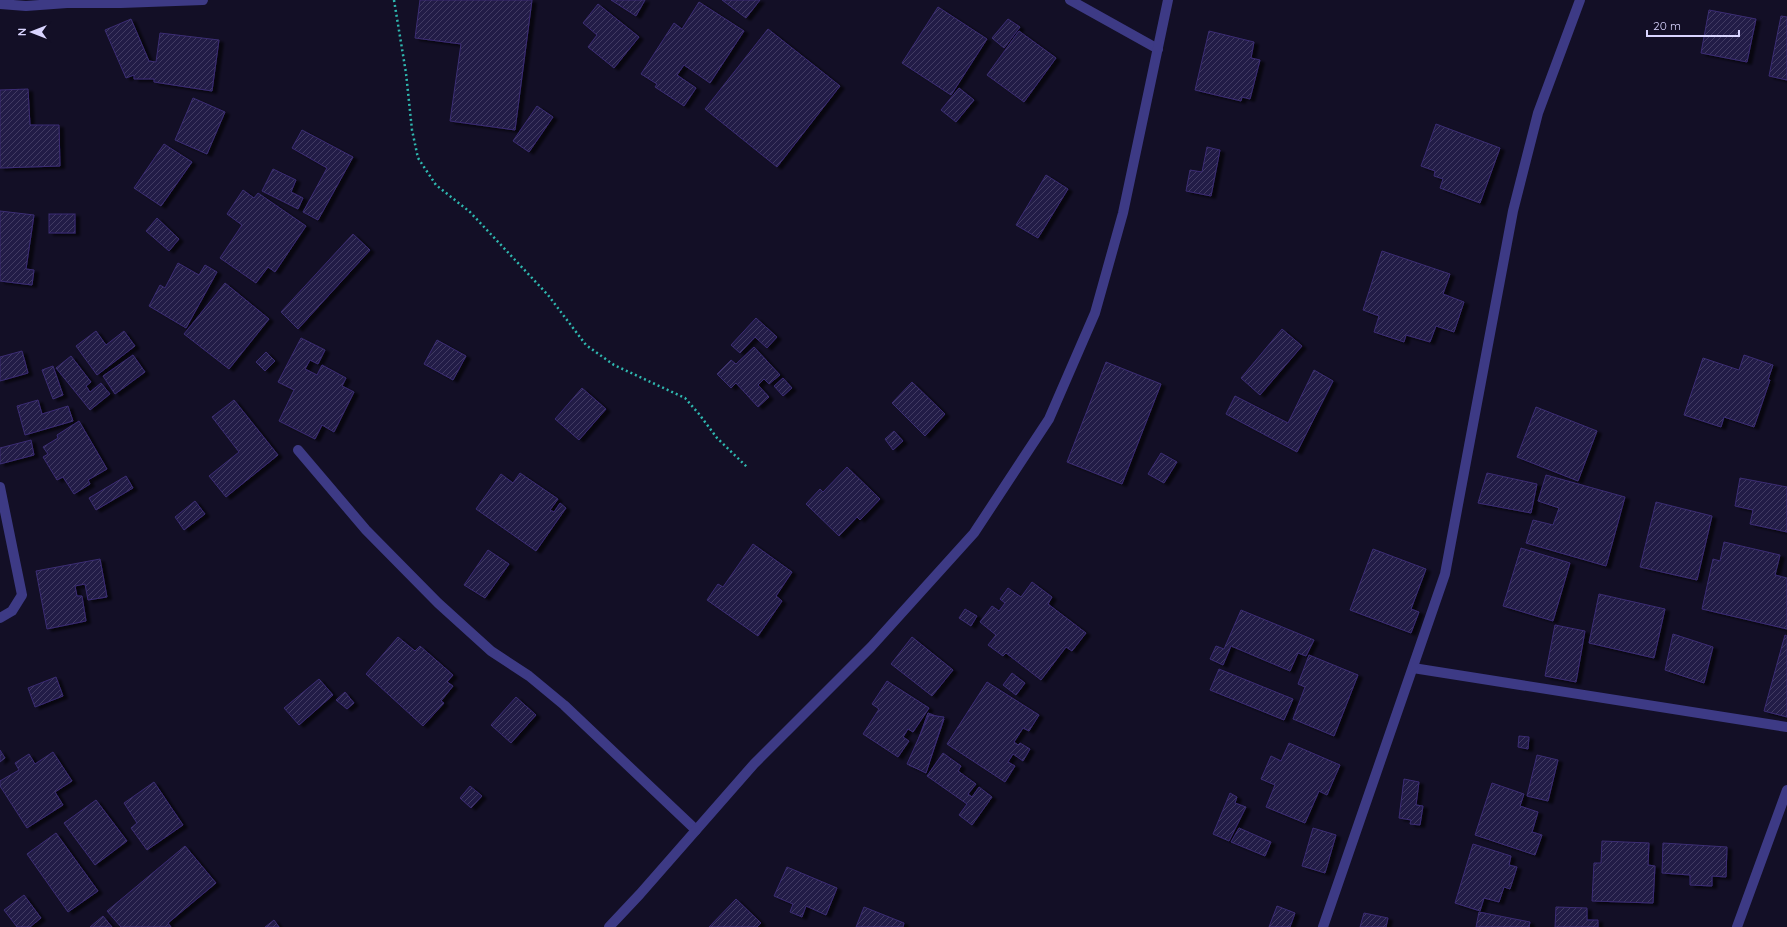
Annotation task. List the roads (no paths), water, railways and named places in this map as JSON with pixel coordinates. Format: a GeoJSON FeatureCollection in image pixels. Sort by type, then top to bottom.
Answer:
{"type":"FeatureCollection","features":[{"type":"Feature","properties":{"kind":"street"},"geometry":{"type":"LineString","coordinates":[[0,4],[26,6],[68,3],[203,0]]}},
{"type":"Feature","properties":{"kind":"street"},"geometry":{"type":"LineString","coordinates":[[1070,0],[1158,49]]}},
{"type":"Feature","properties":{"kind":"street"},"geometry":{"type":"LineString","coordinates":[[609,927],[754,764],[872,647],[974,533],[1049,419],[1095,314],[1123,213],[1168,0]]}},
{"type":"Feature","properties":{"kind":"street"},"geometry":{"type":"LineString","coordinates":[[1323,927],[1445,574],[1513,211],[1538,113],[1580,0]]}},
{"type":"Feature","properties":{"kind":"street"},"geometry":{"type":"LineString","coordinates":[[298,450],[366,530],[438,602],[491,651],[529,676],[564,705],[696,830]]}},
{"type":"Feature","properties":{"kind":"street"},"geometry":{"type":"LineString","coordinates":[[0,487],[22,595],[12,611],[0,618]]}},
{"type":"Feature","properties":{"kind":"street"},"geometry":{"type":"LineString","coordinates":[[1413,668],[1787,727]]}},
{"type":"Feature","properties":{"kind":"street"},"geometry":{"type":"LineString","coordinates":[[1737,927],[1787,790]]}}]}
